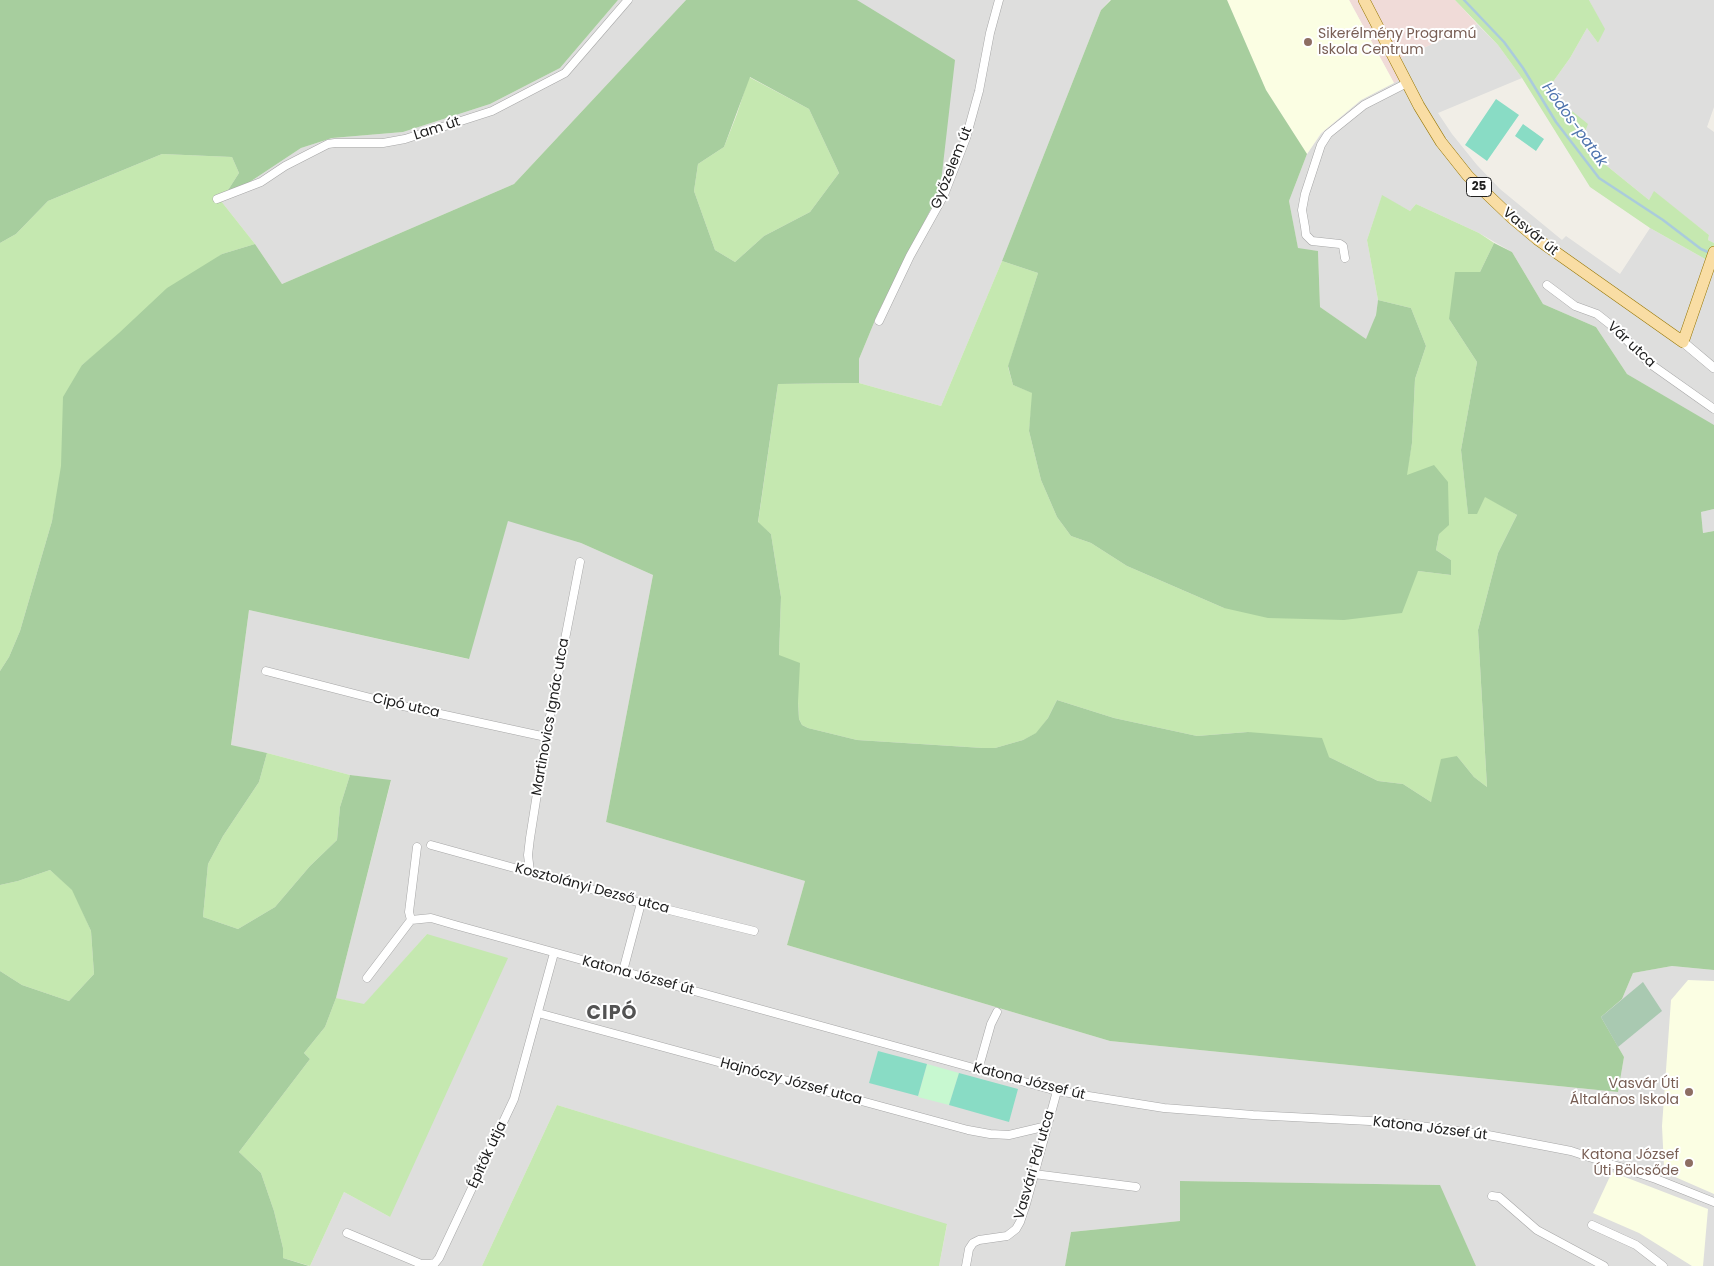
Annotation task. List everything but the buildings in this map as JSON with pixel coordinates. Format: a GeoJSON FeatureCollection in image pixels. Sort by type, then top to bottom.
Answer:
{"type":"FeatureCollection","features":[{"type":"Feature","properties":{"kind":"main road","name":"Vasvár út"},"geometry":{"type":"LineString","coordinates":[[1364,0],[1419,106],[1441,142],[1483,191],[1518,224],[1562,258],[1683,342]]}},
{"type":"Feature","properties":{"kind":"main road"},"geometry":{"type":"LineString","coordinates":[[1683,342],[1710,271],[1714,252]]}},
{"type":"Feature","properties":{"kind":"main road","name":"25"},"geometry":{"type":"LineString","coordinates":[[1654,322],[1675,328],[1682,325],[1692,316]]}},
{"type":"Feature","properties":{"kind":"street","name":"Lam út"},"geometry":{"type":"LineString","coordinates":[[217,199],[261,182],[285,166],[328,144],[372,144],[398,140],[492,111],[565,73],[628,0]]}},
{"type":"Feature","properties":{"kind":"street","name":"Győzelem út"},"geometry":{"type":"LineString","coordinates":[[879,321],[910,256],[944,195],[966,138],[975,106],[996,1]]}},
{"type":"Feature","properties":{"kind":"street"},"geometry":{"type":"LineString","coordinates":[[1344,258],[1340,244],[1312,241],[1306,235],[1304,227],[1302,210],[1305,194],[1320,145],[1328,134],[1364,105],[1407,83]]}},
{"type":"Feature","properties":{"kind":"street","name":"Vár utca"},"geometry":{"type":"LineString","coordinates":[[1547,285],[1575,306],[1597,314],[1616,329],[1649,363],[1714,409]]}},
{"type":"Feature","properties":{"kind":"street","name":"Vasvár út"},"geometry":{"type":"LineString","coordinates":[[1683,342],[1714,368]]}},
{"type":"Feature","properties":{"kind":"street","name":"Martinovics Ignác utca"},"geometry":{"type":"LineString","coordinates":[[530,872],[528,855],[530,838],[546,737],[580,562]]}},
{"type":"Feature","properties":{"kind":"street","name":"Cipó utca"},"geometry":{"type":"LineString","coordinates":[[266,671],[394,704],[546,737]]}},
{"type":"Feature","properties":{"kind":"street","name":"Kosztolányi Dezső utca"},"geometry":{"type":"LineString","coordinates":[[431,845],[641,903],[754,931]]}},
{"type":"Feature","properties":{"kind":"street"},"geometry":{"type":"LineString","coordinates":[[367,978],[411,920],[409,912],[417,847]]}},
{"type":"Feature","properties":{"kind":"street"},"geometry":{"type":"LineString","coordinates":[[623,971],[641,903]]}},
{"type":"Feature","properties":{"kind":"street","name":"Katona József út"},"geometry":{"type":"LineString","coordinates":[[411,920],[431,918],[1056,1091],[1164,1108],[1389,1122],[1488,1135],[1571,1151],[1656,1179],[1714,1202]]}},
{"type":"Feature","properties":{"kind":"street","name":"Építők útja"},"geometry":{"type":"LineString","coordinates":[[348,1233],[421,1264],[426,1265],[435,1262],[514,1099],[554,953]]}},
{"type":"Feature","properties":{"kind":"street"},"geometry":{"type":"LineString","coordinates":[[978,1070],[991,1024],[998,1012]]}},
{"type":"Feature","properties":{"kind":"street","name":"Hajnóczy József utca"},"geometry":{"type":"LineString","coordinates":[[538,1013],[968,1130],[1009,1135],[1047,1126]]}},
{"type":"Feature","properties":{"kind":"street","name":"Vasvári Pál utca"},"geometry":{"type":"LineString","coordinates":[[966,1266],[969,1249],[978,1240],[1006,1236],[1016,1229],[1026,1204],[1056,1091]]}},
{"type":"Feature","properties":{"kind":"street"},"geometry":{"type":"LineString","coordinates":[[1034,1174],[1136,1187]]}},
{"type":"Feature","properties":{"kind":"street"},"geometry":{"type":"LineString","coordinates":[[1492,1196],[1499,1197],[1537,1230],[1604,1266]]}},
{"type":"Feature","properties":{"kind":"street"},"geometry":{"type":"LineString","coordinates":[[1592,1225],[1636,1245],[1663,1266]]}},
{"type":"Feature","properties":{"kind":"shaded area"},"geometry":{"type":"Polygon","coordinates":[[[618,0],[686,0],[514,184],[282,284],[255,244],[221,201],[301,148],[332,138],[403,132],[490,104],[560,68],[618,0]]]}},
{"type":"Feature","properties":{"kind":"shaded area"},"geometry":{"type":"Polygon","coordinates":[[[857,0],[1110,0],[1101,10],[1002,261],[941,406],[859,383],[859,359],[878,313],[940,191],[857,0]]]}},
{"type":"Feature","properties":{"kind":"shaded area","name":"Sikerélmény Programú Iskola Centrum"},"geometry":{"type":"Polygon","coordinates":[[[1227,0],[1349,0],[1394,83],[1361,100],[1321,133],[1307,154],[1266,90],[1227,0]]]}},
{"type":"Feature","properties":{"kind":"shaded area"},"geometry":{"type":"Polygon","coordinates":[[[1349,0],[1455,0],[1477,24],[1401,58],[1409,75],[1394,83],[1349,0]]]}},
{"type":"Feature","properties":{"kind":"shaded area"},"geometry":{"type":"Polygon","coordinates":[[[1589,0],[1714,0],[1714,107],[1707,127],[1714,132],[1714,243],[1708,240],[1709,235],[1654,192],[1649,200],[1595,158],[1561,107],[1550,86],[1570,58],[1587,28],[1598,43],[1604,29],[1589,0]]]}},
{"type":"Feature","properties":{"kind":"shaded area"},"geometry":{"type":"Polygon","coordinates":[[[1477,24],[1498,45],[1522,78],[1438,113],[1477,165],[1500,189],[1562,240],[1566,236],[1620,274],[1650,228],[1714,264],[1714,428],[1713,425],[1627,374],[1596,327],[1543,304],[1512,252],[1479,233],[1416,204],[1410,211],[1382,196],[1367,240],[1378,300],[1376,315],[1367,340],[1320,307],[1318,251],[1298,249],[1289,201],[1307,154],[1321,134],[1361,100],[1408,75],[1401,58],[1477,24]]]}},
{"type":"Feature","properties":{"kind":"shaded area"},"geometry":{"type":"Polygon","coordinates":[[[1714,509],[1714,531],[1703,533],[1701,512],[1714,509]]]}},
{"type":"Feature","properties":{"kind":"shaded area"},"geometry":{"type":"Polygon","coordinates":[[[508,520],[581,543],[653,575],[606,822],[805,881],[787,945],[1110,1041],[1618,1092],[1624,1057],[1601,1017],[1622,999],[1633,973],[1672,966],[1714,970],[1714,1266],[1476,1266],[1439,1185],[1180,1181],[1180,1221],[1071,1232],[1065,1266],[939,1266],[947,1225],[557,1105],[482,1266],[310,1266],[344,1192],[390,1217],[427,934],[364,1005],[336,998],[391,781],[350,775],[267,753],[231,746],[249,610],[468,659],[508,520]]]}},
{"type":"Feature","properties":{"kind":"shaded area","name":"Vasvár Úti Általános Iskola"},"geometry":{"type":"Polygon","coordinates":[[[1688,980],[1714,981],[1714,1194],[1666,1173],[1664,1167],[1662,1126],[1671,1000],[1688,980]]]}},
{"type":"Feature","properties":{"kind":"shaded area"},"geometry":{"type":"Polygon","coordinates":[[[1643,982],[1662,1011],[1618,1047],[1601,1017],[1643,982]]]}},
{"type":"Feature","properties":{"kind":"shaded area"},"geometry":{"type":"Polygon","coordinates":[[[1612,1172],[1708,1209],[1703,1266],[1692,1266],[1639,1233],[1593,1213],[1612,1172]]]}},
{"type":"Feature","properties":{"kind":"green space"},"geometry":{"type":"Polygon","coordinates":[[[0,0],[618,0],[560,68],[490,104],[403,132],[332,138],[301,148],[221,201],[239,173],[232,157],[162,154],[48,201],[16,234],[0,243],[0,0]]]}},
{"type":"Feature","properties":{"kind":"green space"},"geometry":{"type":"Polygon","coordinates":[[[686,0],[857,0],[955,60],[940,191],[878,313],[859,359],[859,383],[778,384],[758,522],[771,534],[781,597],[779,655],[800,663],[798,702],[799,719],[802,725],[857,740],[995,748],[1023,740],[1036,733],[1048,718],[1057,700],[1114,718],[1197,736],[1248,732],[1322,738],[1329,757],[1378,781],[1403,784],[1431,802],[1441,759],[1457,756],[1474,777],[1487,787],[1478,630],[1498,553],[1517,515],[1485,497],[1477,514],[1468,514],[1461,450],[1477,362],[1449,319],[1455,272],[1480,272],[1494,243],[1512,252],[1543,304],[1596,327],[1627,374],[1714,425],[1714,509],[1701,512],[1703,533],[1714,531],[1714,970],[1672,966],[1633,973],[1622,999],[1601,1017],[1624,1057],[1618,1092],[1110,1041],[787,945],[805,881],[606,822],[653,575],[581,543],[508,521],[469,659],[249,610],[231,745],[267,753],[259,782],[223,836],[208,864],[203,917],[238,929],[275,907],[310,866],[337,840],[340,807],[350,775],[391,780],[336,998],[325,1027],[304,1053],[310,1059],[239,1152],[261,1173],[274,1211],[283,1248],[283,1258],[309,1266],[0,1266],[0,971],[22,985],[69,1001],[94,974],[91,931],[72,890],[50,870],[0,885],[0,671],[9,657],[20,631],[52,521],[61,466],[63,397],[82,365],[167,288],[222,254],[255,244],[282,284],[514,184],[686,0]],[[750,77],[724,147],[698,164],[694,191],[715,250],[735,262],[764,236],[810,212],[839,173],[809,109],[750,77]]]}},
{"type":"Feature","properties":{"kind":"green space"},"geometry":{"type":"Polygon","coordinates":[[[1111,0],[1227,0],[1266,90],[1307,154],[1289,201],[1298,248],[1318,251],[1320,307],[1366,339],[1376,315],[1378,300],[1411,308],[1426,346],[1415,379],[1412,443],[1407,475],[1434,465],[1448,482],[1449,525],[1439,534],[1436,550],[1451,560],[1451,575],[1418,571],[1402,613],[1344,620],[1268,618],[1224,608],[1127,566],[1091,543],[1071,536],[1057,517],[1041,480],[1029,431],[1032,393],[1013,385],[1008,366],[1038,273],[1002,261],[1101,10],[1111,0]]]}},
{"type":"Feature","properties":{"kind":"green space"},"geometry":{"type":"Polygon","coordinates":[[[1455,0],[1589,0],[1605,29],[1598,43],[1587,28],[1570,58],[1550,86],[1560,106],[1562,103],[1588,124],[1582,139],[1595,158],[1649,200],[1654,191],[1709,235],[1708,240],[1714,243],[1714,264],[1650,228],[1590,187],[1522,78],[1498,45],[1455,0]]]}},
{"type":"Feature","properties":{"kind":"green space"},"geometry":{"type":"Polygon","coordinates":[[[749,77],[809,109],[839,173],[810,212],[764,236],[735,262],[715,250],[694,191],[698,164],[724,147],[749,77]]]}},
{"type":"Feature","properties":{"kind":"green space"},"geometry":{"type":"Polygon","coordinates":[[[1496,99],[1519,115],[1487,161],[1465,145],[1496,99]]]}},
{"type":"Feature","properties":{"kind":"green space"},"geometry":{"type":"Polygon","coordinates":[[[1523,124],[1544,139],[1536,151],[1515,136],[1523,124]]]}},
{"type":"Feature","properties":{"kind":"green space"},"geometry":{"type":"Polygon","coordinates":[[[162,154],[232,157],[239,173],[221,201],[255,244],[222,254],[82,365],[52,521],[20,631],[9,657],[0,671],[0,243],[16,234],[48,201],[162,154]]]}},
{"type":"Feature","properties":{"kind":"green space"},"geometry":{"type":"Polygon","coordinates":[[[1382,195],[1410,211],[1416,204],[1479,233],[1494,243],[1480,272],[1449,319],[1477,362],[1461,450],[1468,513],[1485,496],[1517,515],[1498,553],[1478,630],[1487,787],[1474,777],[1457,756],[1431,802],[1403,784],[1378,781],[1329,757],[1248,732],[1197,736],[1114,718],[1057,700],[1048,718],[1037,733],[1023,740],[995,748],[857,740],[802,725],[799,719],[798,702],[779,655],[781,597],[771,534],[758,523],[778,384],[859,383],[941,406],[1002,261],[1038,273],[1008,367],[1013,385],[1033,393],[1029,431],[1041,480],[1057,517],[1071,536],[1091,543],[1127,566],[1224,608],[1418,571],[1451,575],[1451,560],[1436,550],[1439,534],[1406,476],[1412,443],[1415,379],[1426,346],[1411,308],[1378,300],[1367,240],[1382,195]]]}},
{"type":"Feature","properties":{"kind":"green space"},"geometry":{"type":"Polygon","coordinates":[[[267,753],[350,775],[340,807],[337,840],[310,866],[275,907],[238,929],[203,917],[208,864],[223,836],[259,782],[267,753]]]}},
{"type":"Feature","properties":{"kind":"green space"},"geometry":{"type":"Polygon","coordinates":[[[50,870],[73,890],[91,931],[94,974],[69,1001],[22,985],[0,971],[0,885],[50,870]]]}},
{"type":"Feature","properties":{"kind":"green space"},"geometry":{"type":"Polygon","coordinates":[[[427,934],[508,958],[390,1217],[344,1192],[310,1266],[283,1258],[283,1248],[274,1211],[261,1173],[239,1152],[310,1059],[304,1053],[325,1027],[336,998],[364,1004],[427,934]]]}},
{"type":"Feature","properties":{"kind":"green space"},"geometry":{"type":"Polygon","coordinates":[[[878,1051],[927,1064],[918,1096],[869,1083],[878,1051]]]}},
{"type":"Feature","properties":{"kind":"green space"},"geometry":{"type":"Polygon","coordinates":[[[927,1064],[959,1073],[949,1105],[918,1097],[927,1064]]]}},
{"type":"Feature","properties":{"kind":"green space"},"geometry":{"type":"Polygon","coordinates":[[[959,1073],[1018,1089],[1009,1122],[949,1105],[959,1073]]]}},
{"type":"Feature","properties":{"kind":"green space"},"geometry":{"type":"Polygon","coordinates":[[[557,1105],[947,1224],[939,1266],[482,1266],[557,1105]]]}},
{"type":"Feature","properties":{"kind":"green space"},"geometry":{"type":"Polygon","coordinates":[[[1180,1181],[1440,1185],[1476,1266],[1065,1266],[1071,1232],[1180,1221],[1180,1181]]]}},
{"type":"Feature","properties":{"kind":"waterway","name":"Hódos-patak"},"geometry":{"type":"LineString","coordinates":[[1464,0],[1504,42],[1523,68],[1556,122],[1599,178],[1663,220],[1701,249],[1710,253]]}},
{"type":"Feature","properties":{"kind":"place","name":"Sikerélmény Programú Iskola Centrum"},"geometry":{"type":"Point","coordinates":[1308,42]}},
{"type":"Feature","properties":{"kind":"place","name":"Vasvár Úti Általános Iskola"},"geometry":{"type":"Point","coordinates":[1689,1092]}},
{"type":"Feature","properties":{"kind":"place","name":"Katona József Úti Bölcsőde"},"geometry":{"type":"Point","coordinates":[1689,1163]}},
{"type":"Feature","properties":{"kind":"district","name":"CIPÓ"},"geometry":{"type":"Point","coordinates":[612,1014]}}]}
